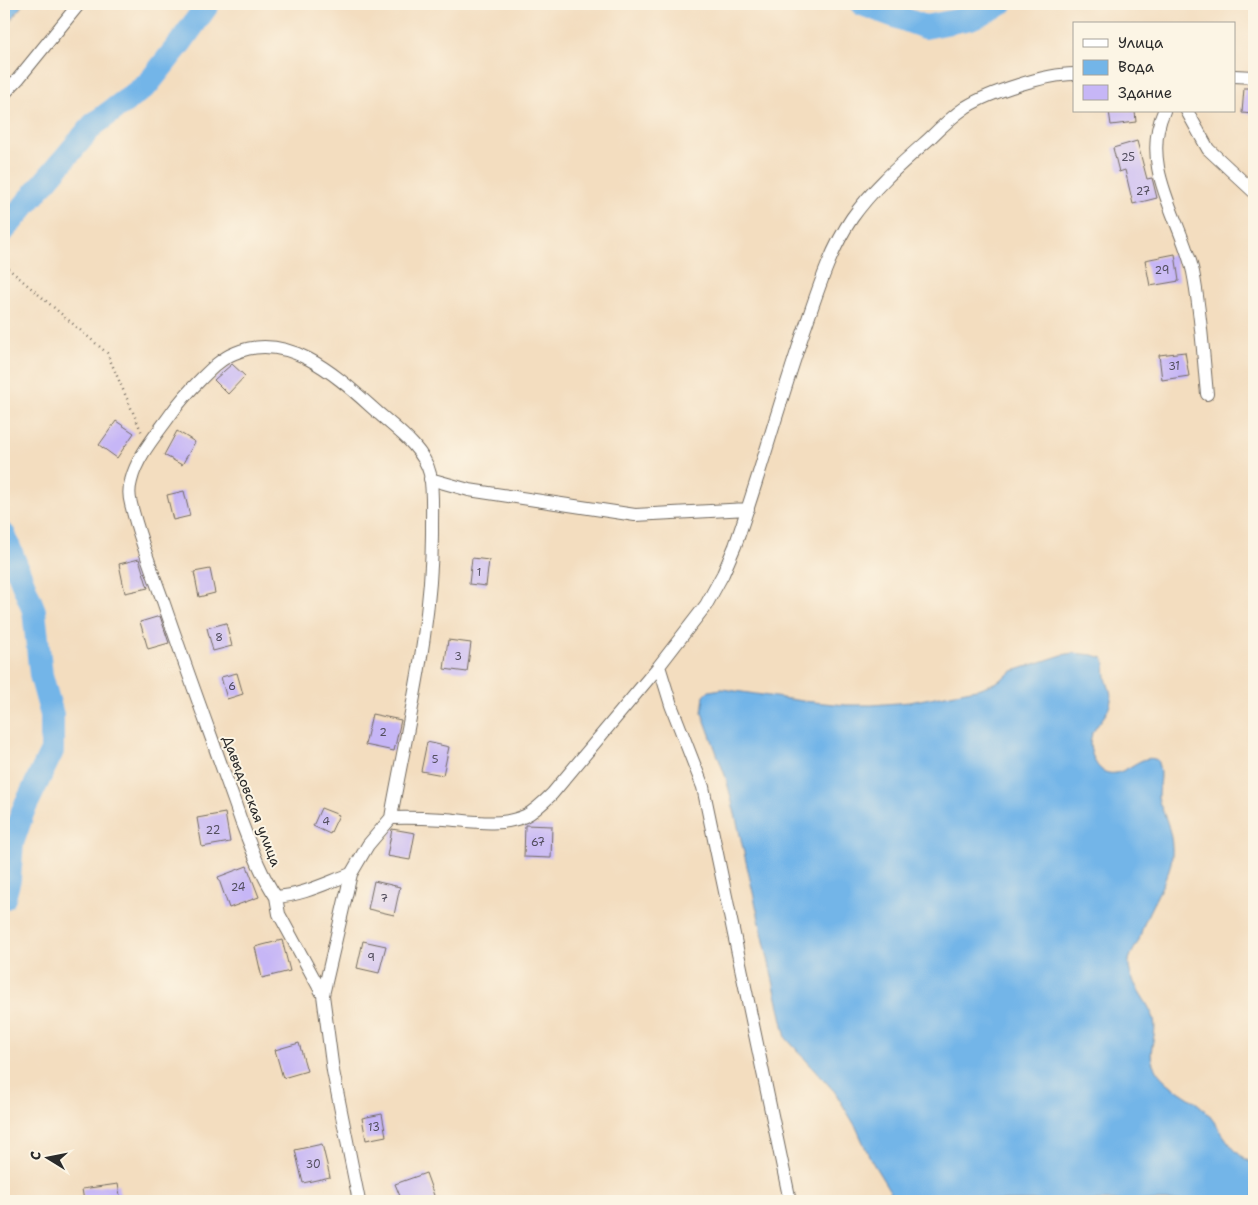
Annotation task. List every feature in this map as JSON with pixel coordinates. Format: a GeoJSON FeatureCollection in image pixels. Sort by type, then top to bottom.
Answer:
{"type":"FeatureCollection","features":[{"type":"Feature","properties":{"kind":"street"},"geometry":{"type":"LineString","coordinates":[[4,94],[30,65],[78,4]]}},
{"type":"Feature","properties":{"kind":"street"},"geometry":{"type":"LineString","coordinates":[[391,818],[412,817],[482,822],[507,821],[526,816],[552,794],[659,666],[706,605],[723,574],[748,510],[822,278],[851,220],[874,189],[966,107],[987,96],[1010,88],[1073,74]]}},
{"type":"Feature","properties":{"kind":"street"},"geometry":{"type":"LineString","coordinates":[[1236,76],[1254,77]]}},
{"type":"Feature","properties":{"kind":"street"},"geometry":{"type":"LineString","coordinates":[[1164,112],[1155,144],[1156,160],[1159,175],[1186,247],[1193,273],[1207,394]]}},
{"type":"Feature","properties":{"kind":"street"},"geometry":{"type":"LineString","coordinates":[[1188,112],[1208,149],[1254,192]]}},
{"type":"Feature","properties":{"kind":"street","name":"Давыдовская улица"},"geometry":{"type":"LineString","coordinates":[[323,995],[279,914],[276,896],[267,884],[252,850],[193,689],[132,508],[130,499],[131,481],[148,446],[180,401],[217,364],[234,353],[254,347],[271,347],[290,351],[306,357],[327,370],[355,392],[409,441],[423,458],[430,479]]}},
{"type":"Feature","properties":{"kind":"street"},"geometry":{"type":"LineString","coordinates":[[359,1201],[333,1071],[323,995],[351,874],[368,845],[391,818],[416,687],[430,592],[432,544],[430,479],[469,490],[636,515],[748,510]]}},
{"type":"Feature","properties":{"kind":"street"},"geometry":{"type":"LineString","coordinates":[[659,666],[670,705],[703,788],[790,1201]]}},
{"type":"Feature","properties":{"kind":"street"},"geometry":{"type":"LineString","coordinates":[[276,896],[288,896],[306,892],[351,874]]}},
{"type":"Feature","properties":{"kind":"path"},"geometry":{"type":"LineString","coordinates":[[4,265],[107,353],[148,446]]}},
{"type":"Feature","properties":{"kind":"water"},"geometry":{"type":"Polygon","coordinates":[[[4,4],[23,4],[4,30],[4,4]]]}},
{"type":"Feature","properties":{"kind":"water"},"geometry":{"type":"Polygon","coordinates":[[[1073,653],[1103,658],[1105,663],[1111,700],[1109,708],[1096,727],[1090,741],[1097,765],[1103,771],[1117,773],[1144,759],[1151,758],[1157,760],[1159,766],[1158,797],[1170,832],[1172,847],[1171,863],[1129,961],[1131,976],[1154,1019],[1155,1031],[1151,1059],[1161,1077],[1206,1111],[1237,1152],[1254,1164],[1254,1201],[896,1201],[871,1160],[856,1127],[835,1092],[786,1038],[726,778],[702,713],[704,696],[709,691],[722,689],[802,701],[846,705],[910,702],[981,688],[997,682],[1013,671],[1073,653]]]}},
{"type":"Feature","properties":{"kind":"building"},"geometry":{"type":"Polygon","coordinates":[[[1244,88],[1254,88],[1254,114],[1242,113],[1244,88]]]}},
{"type":"Feature","properties":{"kind":"building"},"geometry":{"type":"Polygon","coordinates":[[[1109,112],[1135,112],[1136,122],[1111,125],[1109,112]]]}},
{"type":"Feature","properties":{"kind":"building"},"geometry":{"type":"Polygon","coordinates":[[[1137,141],[1147,179],[1152,178],[1157,198],[1133,204],[1125,170],[1119,172],[1113,148],[1137,141]]]}},
{"type":"Feature","properties":{"kind":"building"},"geometry":{"type":"Polygon","coordinates":[[[1175,254],[1179,281],[1150,286],[1145,260],[1175,254]]]}},
{"type":"Feature","properties":{"kind":"building"},"geometry":{"type":"Polygon","coordinates":[[[1185,352],[1189,376],[1162,380],[1159,355],[1185,352]]]}},
{"type":"Feature","properties":{"kind":"building"},"geometry":{"type":"Polygon","coordinates":[[[232,364],[245,376],[228,394],[214,380],[232,364]]]}},
{"type":"Feature","properties":{"kind":"building"},"geometry":{"type":"Polygon","coordinates":[[[116,421],[134,433],[117,458],[99,445],[116,421]]]}},
{"type":"Feature","properties":{"kind":"building"},"geometry":{"type":"Polygon","coordinates":[[[177,431],[195,442],[182,465],[164,455],[177,431]]]}},
{"type":"Feature","properties":{"kind":"building"},"geometry":{"type":"Polygon","coordinates":[[[184,491],[190,516],[173,520],[167,495],[184,491]]]}},
{"type":"Feature","properties":{"kind":"building"},"geometry":{"type":"Polygon","coordinates":[[[472,558],[489,560],[486,586],[469,584],[472,558]]]}},
{"type":"Feature","properties":{"kind":"building"},"geometry":{"type":"Polygon","coordinates":[[[139,559],[148,588],[125,593],[119,564],[139,559]]]}},
{"type":"Feature","properties":{"kind":"building"},"geometry":{"type":"Polygon","coordinates":[[[210,569],[215,593],[199,597],[194,572],[210,569]]]}},
{"type":"Feature","properties":{"kind":"building"},"geometry":{"type":"Polygon","coordinates":[[[160,616],[169,643],[148,649],[140,622],[160,616]]]}},
{"type":"Feature","properties":{"kind":"building"},"geometry":{"type":"Polygon","coordinates":[[[226,623],[232,646],[213,651],[207,628],[226,623]]]}},
{"type":"Feature","properties":{"kind":"building"},"geometry":{"type":"Polygon","coordinates":[[[448,640],[471,643],[467,672],[444,669],[448,640]]]}},
{"type":"Feature","properties":{"kind":"building"},"geometry":{"type":"Polygon","coordinates":[[[237,673],[243,694],[227,699],[221,677],[237,673]]]}},
{"type":"Feature","properties":{"kind":"building"},"geometry":{"type":"Polygon","coordinates":[[[372,714],[401,720],[394,751],[365,745],[372,714]]]}},
{"type":"Feature","properties":{"kind":"building"},"geometry":{"type":"Polygon","coordinates":[[[427,742],[449,747],[443,775],[421,771],[427,742]]]}},
{"type":"Feature","properties":{"kind":"building"},"geometry":{"type":"Polygon","coordinates":[[[321,808],[339,815],[330,834],[313,826],[321,808]]]}},
{"type":"Feature","properties":{"kind":"building"},"geometry":{"type":"Polygon","coordinates":[[[225,813],[230,842],[202,847],[197,818],[225,813]]]}},
{"type":"Feature","properties":{"kind":"building"},"geometry":{"type":"Polygon","coordinates":[[[525,825],[552,826],[551,858],[524,857],[525,825]]]}},
{"type":"Feature","properties":{"kind":"building"},"geometry":{"type":"Polygon","coordinates":[[[392,829],[415,833],[410,860],[387,856],[392,829]]]}},
{"type":"Feature","properties":{"kind":"building"},"geometry":{"type":"Polygon","coordinates":[[[247,866],[259,897],[229,908],[218,877],[247,866]]]}},
{"type":"Feature","properties":{"kind":"building"},"geometry":{"type":"Polygon","coordinates":[[[374,881],[400,887],[394,915],[368,909],[374,881]]]}},
{"type":"Feature","properties":{"kind":"building"},"geometry":{"type":"Polygon","coordinates":[[[282,940],[290,971],[262,978],[255,947],[282,940]]]}},
{"type":"Feature","properties":{"kind":"building"},"geometry":{"type":"Polygon","coordinates":[[[363,941],[386,946],[379,973],[357,968],[363,941]]]}},
{"type":"Feature","properties":{"kind":"building"},"geometry":{"type":"Polygon","coordinates":[[[299,1043],[307,1071],[283,1078],[275,1050],[299,1043]]]}},
{"type":"Feature","properties":{"kind":"building"},"geometry":{"type":"Polygon","coordinates":[[[382,1114],[386,1136],[366,1140],[362,1118],[382,1114]]]}},
{"type":"Feature","properties":{"kind":"building"},"geometry":{"type":"Polygon","coordinates":[[[322,1144],[330,1177],[303,1183],[295,1150],[322,1144]]]}},
{"type":"Feature","properties":{"kind":"building"},"geometry":{"type":"Polygon","coordinates":[[[426,1173],[436,1201],[402,1201],[395,1184],[426,1173]]]}},
{"type":"Feature","properties":{"kind":"building"},"geometry":{"type":"Polygon","coordinates":[[[118,1184],[121,1201],[84,1201],[82,1189],[118,1184]]]}},
{"type":"Feature","properties":{"kind":"waterway"},"geometry":{"type":"LineString","coordinates":[[4,230],[93,125],[147,85],[208,4]]}},
{"type":"Feature","properties":{"kind":"waterway"},"geometry":{"type":"LineString","coordinates":[[862,4],[925,27],[971,18],[1001,4]]}},
{"type":"Feature","properties":{"kind":"waterway"},"geometry":{"type":"LineString","coordinates":[[4,535],[34,611],[41,675],[52,715],[52,751],[23,811],[12,843],[9,879],[4,898]]}}]}
